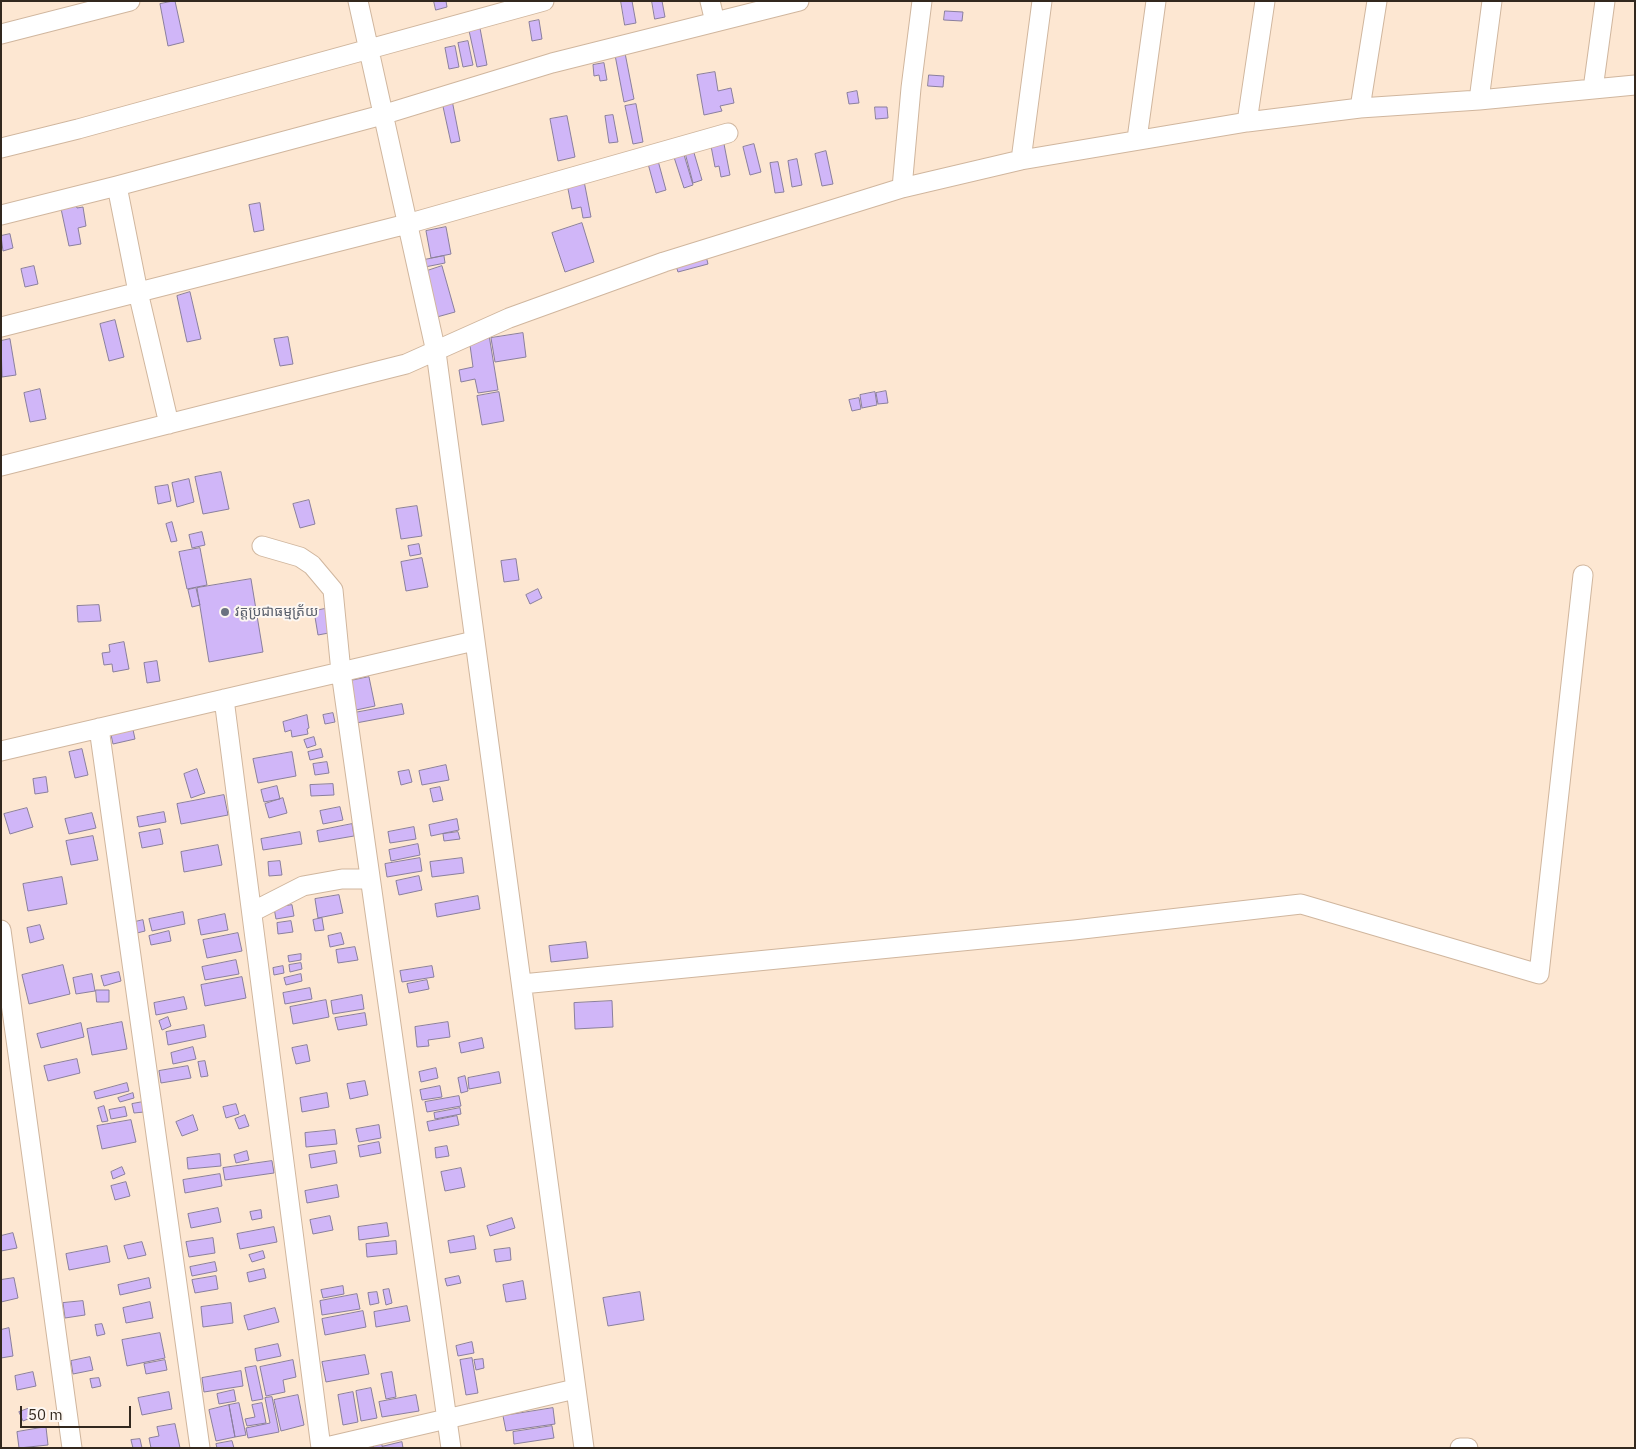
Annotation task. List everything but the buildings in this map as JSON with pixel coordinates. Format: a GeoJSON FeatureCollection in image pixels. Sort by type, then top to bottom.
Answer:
{"type":"FeatureCollection","features":[{"type":"Feature","properties":{"kind":"street"},"geometry":{"type":"LineString","coordinates":[[1,34],[130,1]]}},
{"type":"Feature","properties":{"kind":"street"},"geometry":{"type":"LineString","coordinates":[[358,1],[436,352],[584,1448]]}},
{"type":"Feature","properties":{"kind":"street"},"geometry":{"type":"LineString","coordinates":[[1,148],[544,1]]}},
{"type":"Feature","properties":{"kind":"street"},"geometry":{"type":"LineString","coordinates":[[710,1],[715,22]]}},
{"type":"Feature","properties":{"kind":"street"},"geometry":{"type":"LineString","coordinates":[[1,215],[382,115],[552,63],[799,1]]}},
{"type":"Feature","properties":{"kind":"street"},"geometry":{"type":"LineString","coordinates":[[902,188],[911,88],[922,1]]}},
{"type":"Feature","properties":{"kind":"street"},"geometry":{"type":"LineString","coordinates":[[1021,160],[1042,1]]}},
{"type":"Feature","properties":{"kind":"street"},"geometry":{"type":"LineString","coordinates":[[1137,139],[1156,1]]}},
{"type":"Feature","properties":{"kind":"street"},"geometry":{"type":"LineString","coordinates":[[1247,122],[1265,1]]}},
{"type":"Feature","properties":{"kind":"street"},"geometry":{"type":"LineString","coordinates":[[1360,108],[1377,1]]}},
{"type":"Feature","properties":{"kind":"street"},"geometry":{"type":"LineString","coordinates":[[1479,100],[1492,1]]}},
{"type":"Feature","properties":{"kind":"street"},"geometry":{"type":"LineString","coordinates":[[1592,89],[1605,1]]}},
{"type":"Feature","properties":{"kind":"street"},"geometry":{"type":"LineString","coordinates":[[1,466],[406,364],[436,352],[465,336],[509,318],[664,262],[902,188],[1021,160],[1247,122],[1360,108],[1479,100],[1635,85]]}},
{"type":"Feature","properties":{"kind":"street"},"geometry":{"type":"LineString","coordinates":[[1,326],[407,224],[728,133]]}},
{"type":"Feature","properties":{"kind":"street"},"geometry":{"type":"LineString","coordinates":[[116,186],[138,292],[169,424]]}},
{"type":"Feature","properties":{"kind":"street"},"geometry":{"type":"LineString","coordinates":[[262,546],[300,557],[312,565],[333,590],[341,672],[451,1448]]}},
{"type":"Feature","properties":{"kind":"street"},"geometry":{"type":"LineString","coordinates":[[522,984],[1074,930],[1301,904],[1539,974],[1583,575]]}},
{"type":"Feature","properties":{"kind":"street"},"geometry":{"type":"LineString","coordinates":[[1,750],[474,641]]}},
{"type":"Feature","properties":{"kind":"street"},"geometry":{"type":"LineString","coordinates":[[224,699],[322,1448],[575,1388]]}},
{"type":"Feature","properties":{"kind":"street"},"geometry":{"type":"LineString","coordinates":[[99,728],[200,1448]]}},
{"type":"Feature","properties":{"kind":"street"},"geometry":{"type":"LineString","coordinates":[[252,912],[303,886],[342,878],[370,879]]}},
{"type":"Feature","properties":{"kind":"street"},"geometry":{"type":"LineString","coordinates":[[1,930],[72,1448]]}},
{"type":"Feature","properties":{"kind":"street"},"geometry":{"type":"LineString","coordinates":[[1460,1448],[1468,1448]]}},
{"type":"Feature","properties":{"kind":"place","name":"វត្តប្រជាធម្មត្រ័យ"},"geometry":{"type":"Point","coordinates":[225,612]}}]}
